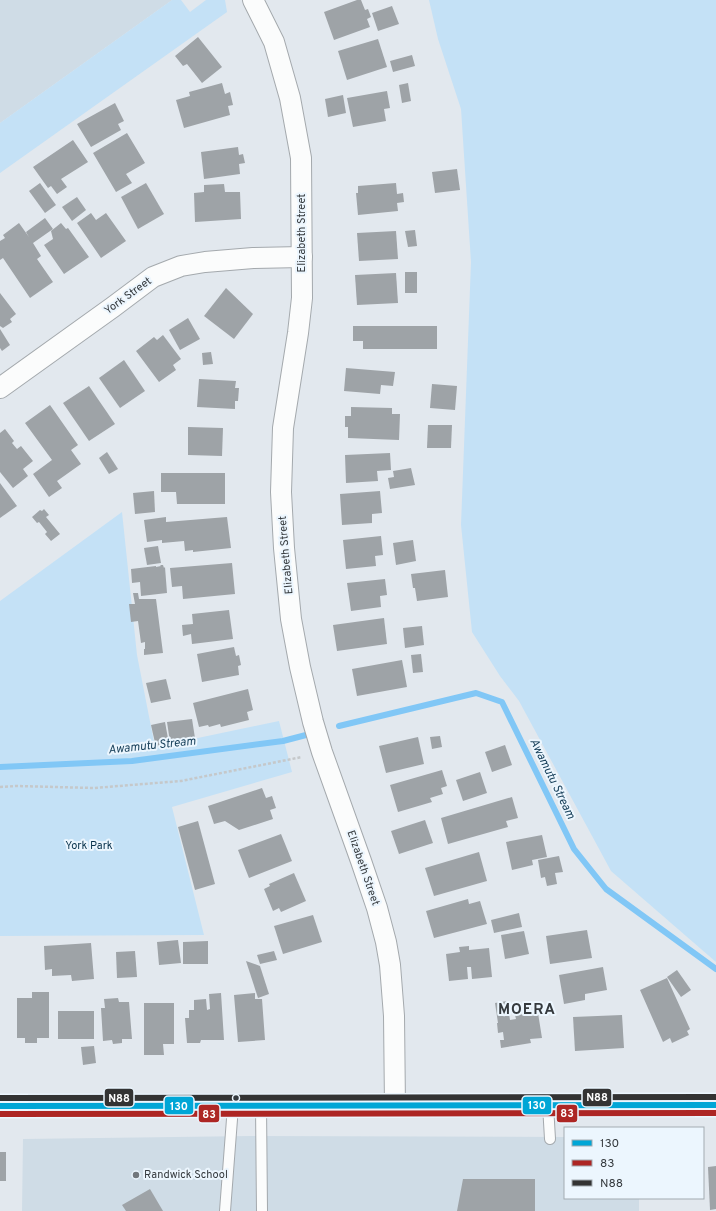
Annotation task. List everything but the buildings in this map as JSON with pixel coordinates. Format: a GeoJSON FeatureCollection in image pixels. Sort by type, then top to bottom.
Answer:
{"type":"FeatureCollection","features":[{"type":"Feature","properties":{"kind":"main road"},"geometry":{"type":"LineString","coordinates":[[0,1106],[716,1105]]}},
{"type":"Feature","properties":{"kind":"street","name":"Elizabeth Street"},"geometry":{"type":"LineString","coordinates":[[253,0],[274,42],[290,98],[301,158],[302,298],[283,428],[281,492],[284,548],[291,619],[300,667],[313,722],[322,752],[377,908],[386,942],[390,965],[394,1016],[395,1106]]}},
{"type":"Feature","properties":{"kind":"street","name":"York Street"},"geometry":{"type":"LineString","coordinates":[[0,388],[153,277],[181,266],[205,262],[302,256]]}},
{"type":"Feature","properties":{"kind":"lane"},"geometry":{"type":"LineString","coordinates":[[548,1105],[550,1139]]}},
{"type":"Feature","properties":{"kind":"lane"},"geometry":{"type":"LineString","coordinates":[[225,1211],[233,1106]]}},
{"type":"Feature","properties":{"kind":"lane"},"geometry":{"type":"LineString","coordinates":[[261,1106],[262,1211]]}},
{"type":"Feature","properties":{"kind":"path"},"geometry":{"type":"LineString","coordinates":[[0,787],[94,788],[181,781],[322,752]]}},
{"type":"Feature","properties":{"kind":"shaded area"},"geometry":{"type":"Polygon","coordinates":[[[0,0],[172,0],[0,123],[0,0]]]}},
{"type":"Feature","properties":{"kind":"shaded area"},"geometry":{"type":"Polygon","coordinates":[[[251,1136],[564,1137],[564,1199],[639,1199],[639,1211],[22,1211],[23,1139],[251,1136]]]}},
{"type":"Feature","properties":{"kind":"green space"},"geometry":{"type":"Polygon","coordinates":[[[172,0],[181,0],[190,12],[206,0],[225,0],[227,12],[0,173],[0,123],[172,0]]]}},
{"type":"Feature","properties":{"kind":"green space"},"geometry":{"type":"Polygon","coordinates":[[[429,0],[716,0],[716,962],[611,871],[519,701],[500,676],[472,632],[461,525],[471,262],[461,109],[438,39],[429,0]]]}},
{"type":"Feature","properties":{"kind":"green space","name":"York Park"},"geometry":{"type":"Polygon","coordinates":[[[122,512],[137,655],[155,747],[279,721],[292,772],[172,807],[204,935],[0,936],[0,601],[122,512]]]}},
{"type":"Feature","properties":{"kind":"waterway","name":"Awamutu Stream"},"geometry":{"type":"LineString","coordinates":[[339,726],[476,693],[502,702],[574,849],[606,889],[716,969]]}},
{"type":"Feature","properties":{"kind":"waterway","name":"Awamutu Stream"},"geometry":{"type":"LineString","coordinates":[[0,767],[132,761],[283,741],[306,735]]}},
{"type":"Feature","properties":{"kind":"transit line","name":"N88"},"geometry":{"type":"LineString","coordinates":[[0,1098],[716,1097]]}},
{"type":"Feature","properties":{"kind":"transit line","name":"130"},"geometry":{"type":"LineString","coordinates":[[0,1106],[716,1105]]}},
{"type":"Feature","properties":{"kind":"transit line","name":"83"},"geometry":{"type":"LineString","coordinates":[[0,1114],[716,1113]]}},
{"type":"Feature","properties":{"kind":"place","name":"Randwick School"},"geometry":{"type":"Point","coordinates":[136,1175]}},
{"type":"Feature","properties":{"kind":"district","name":"MOERA"},"geometry":{"type":"Point","coordinates":[527,1010]}}]}
